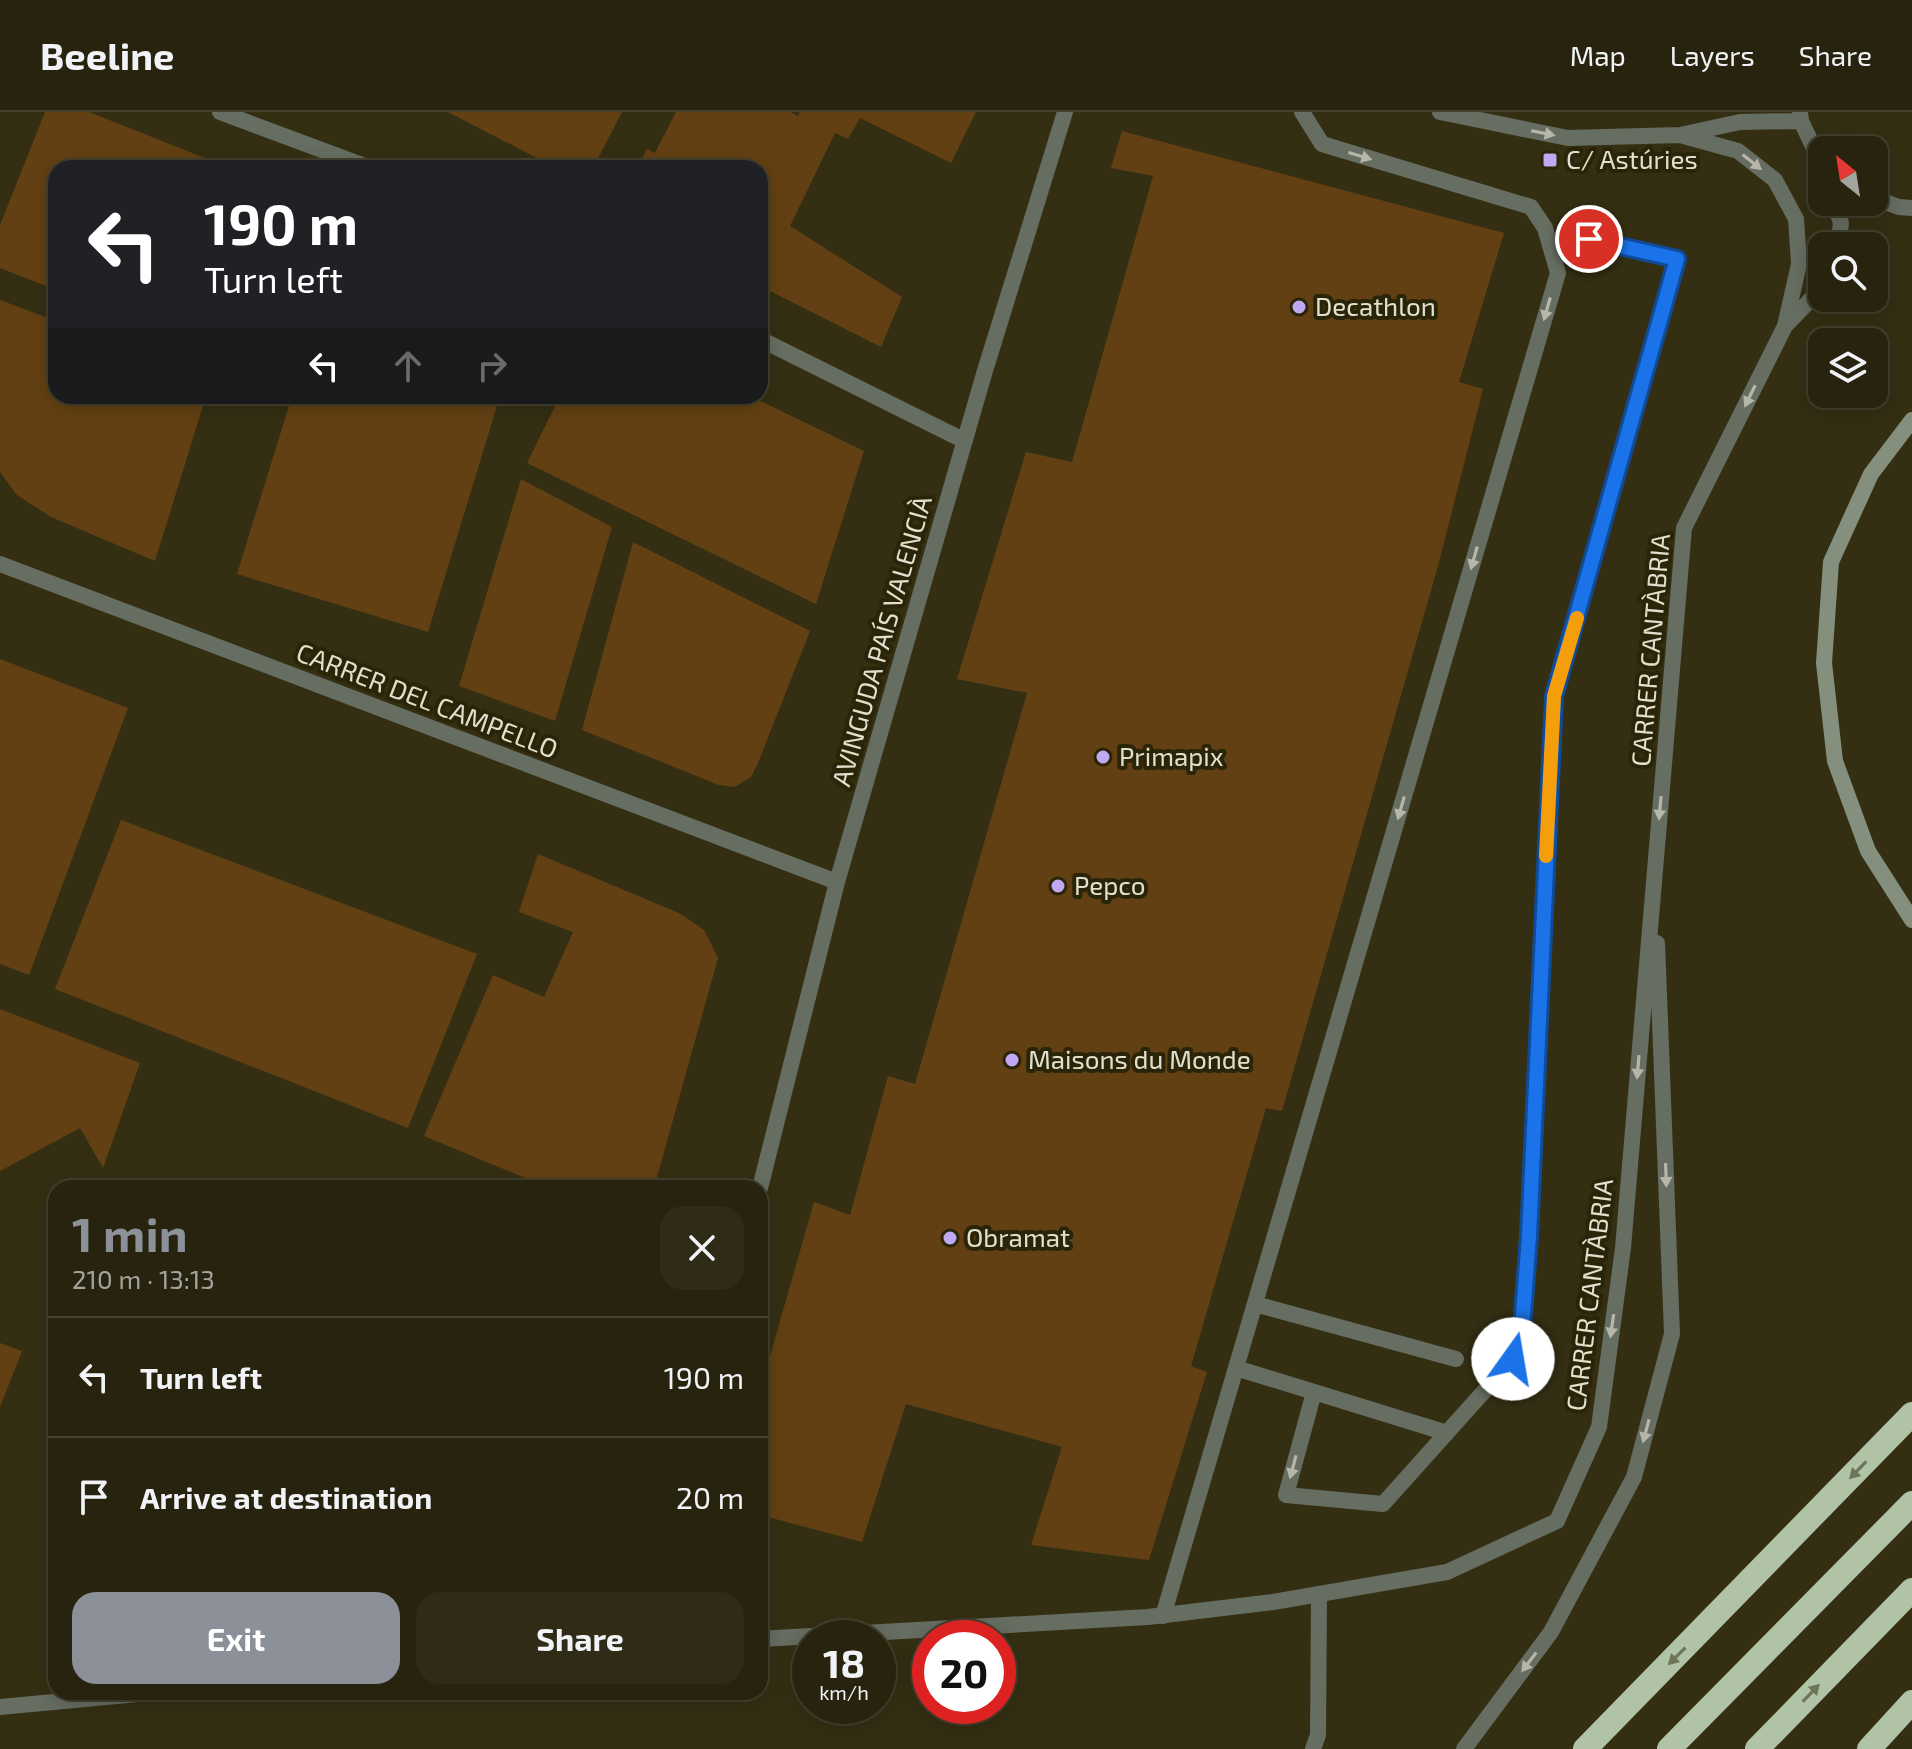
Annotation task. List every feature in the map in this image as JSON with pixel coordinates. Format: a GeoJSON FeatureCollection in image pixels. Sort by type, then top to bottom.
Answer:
{"type":"FeatureCollection","features":[{"type":"Feature","properties":{"kind":"highway"},"geometry":{"type":"LineString","coordinates":[[1585,1749],[1912,1414]]}},
{"type":"Feature","properties":{"kind":"highway"},"geometry":{"type":"LineString","coordinates":[[1669,1749],[1912,1503]]}},
{"type":"Feature","properties":{"kind":"highway"},"geometry":{"type":"LineString","coordinates":[[1757,1749],[1912,1590]]}},
{"type":"Feature","properties":{"kind":"highway"},"geometry":{"type":"LineString","coordinates":[[1869,1749],[1912,1702]]}},
{"type":"Feature","properties":{"kind":"main road"},"geometry":{"type":"LineString","coordinates":[[1912,420],[1871,474],[1831,562],[1824,663],[1835,761],[1868,851],[1912,920]]}},
{"type":"Feature","properties":{"kind":"street"},"geometry":{"type":"LineString","coordinates":[[220,112],[349,160]]}},
{"type":"Feature","properties":{"kind":"street","name":"AVINGUDA PAÍS VALENCIÀ"},"geometry":{"type":"LineString","coordinates":[[762,1180],[837,882],[965,441],[1065,112]]}},
{"type":"Feature","properties":{"kind":"street"},"geometry":{"type":"LineString","coordinates":[[1163,1616],[1558,273],[1545,228],[1531,207],[1322,144],[1302,112]]}},
{"type":"Feature","properties":{"kind":"street"},"geometry":{"type":"LineString","coordinates":[[1440,112],[1568,138],[1680,135],[1740,122],[1800,117],[1809,136]]}},
{"type":"Feature","properties":{"kind":"street"},"geometry":{"type":"LineString","coordinates":[[1680,135],[1738,151],[1775,180],[1796,219],[1799,264],[1785,326]]}},
{"type":"Feature","properties":{"kind":"street"},"geometry":{"type":"LineString","coordinates":[[1888,203],[1912,208]]}},
{"type":"Feature","properties":{"kind":"street"},"geometry":{"type":"LineString","coordinates":[[1314,1392],[1286,1495],[1383,1504],[1513,1359],[1522,1328],[1554,696],[1677,259],[1589,239],[1554,258]]}},
{"type":"Feature","properties":{"kind":"street"},"geometry":{"type":"LineString","coordinates":[[1785,326],[1808,302]]}},
{"type":"Feature","properties":{"kind":"street","name":"CARRER CANTÀBRIA"},"geometry":{"type":"LineString","coordinates":[[768,1639],[1163,1616],[1319,1594],[1447,1572],[1557,1521],[1599,1427],[1623,1248],[1684,528],[1785,326]]}},
{"type":"Feature","properties":{"kind":"street"},"geometry":{"type":"LineString","coordinates":[[768,343],[965,441]]}},
{"type":"Feature","properties":{"kind":"street","name":"CARRER DEL CAMPELLO"},"geometry":{"type":"LineString","coordinates":[[0,564],[837,882]]}},
{"type":"Feature","properties":{"kind":"street"},"geometry":{"type":"LineString","coordinates":[[1464,1749],[1551,1632],[1634,1477],[1672,1334],[1655,873]]}},
{"type":"Feature","properties":{"kind":"street"},"geometry":{"type":"LineString","coordinates":[[1255,1304],[1456,1359]]}},
{"type":"Feature","properties":{"kind":"street"},"geometry":{"type":"LineString","coordinates":[[1236,1368],[1447,1433]]}},
{"type":"Feature","properties":{"kind":"street"},"geometry":{"type":"LineString","coordinates":[[1313,1749],[1318,1735],[1319,1594]]}},
{"type":"Feature","properties":{"kind":"street"},"geometry":{"type":"LineString","coordinates":[[0,1707],[74,1700]]}},
{"type":"Feature","properties":{"kind":"building"},"geometry":{"type":"Polygon","coordinates":[[[45,112],[89,112],[210,160],[48,160],[48,287],[0,268],[0,225],[45,112]]]}},
{"type":"Feature","properties":{"kind":"building"},"geometry":{"type":"Polygon","coordinates":[[[448,112],[622,112],[597,160],[541,160],[448,112]]]}},
{"type":"Feature","properties":{"kind":"building"},"geometry":{"type":"Polygon","coordinates":[[[676,112],[790,112],[798,116],[800,112],[976,112],[951,163],[860,118],[848,139],[835,133],[790,226],[902,297],[881,347],[768,290],[768,160],[641,160],[647,149],[655,153],[676,112]]]}},
{"type":"Feature","properties":{"kind":"building"},"geometry":{"type":"Polygon","coordinates":[[[1122,131],[1504,233],[1459,382],[1483,389],[1438,566],[1282,1111],[1266,1108],[1191,1366],[1207,1372],[1149,1560],[1031,1545],[1062,1447],[906,1404],[862,1542],[768,1517],[768,1363],[814,1202],[850,1215],[888,1076],[915,1084],[1027,693],[957,679],[1026,452],[1072,462],[1153,176],[1111,168],[1122,131]]]}},
{"type":"Feature","properties":{"kind":"building"},"geometry":{"type":"Polygon","coordinates":[[[0,300],[48,318],[48,404],[204,404],[155,561],[51,517],[17,495],[0,472],[0,300]]]}},
{"type":"Feature","properties":{"kind":"building"},"geometry":{"type":"Polygon","coordinates":[[[290,404],[498,404],[428,632],[237,574],[290,404]]]}},
{"type":"Feature","properties":{"kind":"building"},"geometry":{"type":"Polygon","coordinates":[[[556,404],[767,404],[864,451],[816,604],[527,463],[556,404]]]}},
{"type":"Feature","properties":{"kind":"building"},"geometry":{"type":"Polygon","coordinates":[[[521,479],[612,527],[555,721],[459,686],[521,479]]]}},
{"type":"Feature","properties":{"kind":"building"},"geometry":{"type":"Polygon","coordinates":[[[633,542],[810,631],[758,763],[751,777],[735,787],[719,785],[582,730],[633,542]]]}},
{"type":"Feature","properties":{"kind":"building"},"geometry":{"type":"Polygon","coordinates":[[[0,659],[128,708],[29,975],[0,964],[0,659]]]}},
{"type":"Feature","properties":{"kind":"building"},"geometry":{"type":"Polygon","coordinates":[[[121,820],[477,954],[408,1128],[55,989],[121,820]]]}},
{"type":"Feature","properties":{"kind":"building"},"geometry":{"type":"Polygon","coordinates":[[[538,854],[679,913],[704,930],[718,958],[656,1180],[530,1180],[424,1136],[493,975],[544,997],[573,932],[519,912],[538,854]]]}},
{"type":"Feature","properties":{"kind":"building"},"geometry":{"type":"Polygon","coordinates":[[[0,1009],[140,1063],[103,1168],[80,1128],[0,1171],[0,1009]]]}},
{"type":"Feature","properties":{"kind":"building"},"geometry":{"type":"Polygon","coordinates":[[[0,1343],[22,1351],[0,1407],[0,1343]]]}},
{"type":"Feature","properties":{"kind":"slow traffic"},"geometry":{"type":"LineString","coordinates":[[1546,856],[1554,696],[1577,618]]}},
{"type":"Feature","properties":{"kind":"place","name":"C/ Astúries"},"geometry":{"type":"Point","coordinates":[1550,160]}},
{"type":"Feature","properties":{"kind":"place","name":"Decathlon"},"geometry":{"type":"Point","coordinates":[1299,307]}},
{"type":"Feature","properties":{"kind":"place","name":"Primapix"},"geometry":{"type":"Point","coordinates":[1103,757]}},
{"type":"Feature","properties":{"kind":"place","name":"Pepco"},"geometry":{"type":"Point","coordinates":[1058,886]}},
{"type":"Feature","properties":{"kind":"place","name":"Maisons du Monde"},"geometry":{"type":"Point","coordinates":[1012,1060]}},
{"type":"Feature","properties":{"kind":"place","name":"Obramat"},"geometry":{"type":"Point","coordinates":[950,1238]}},
{"type":"Feature","properties":{"kind":"route"},"geometry":{"type":"LineString","coordinates":[[1513,1359],[1522,1328],[1529,1236],[1554,696],[1677,259],[1589,239]]}}]}
